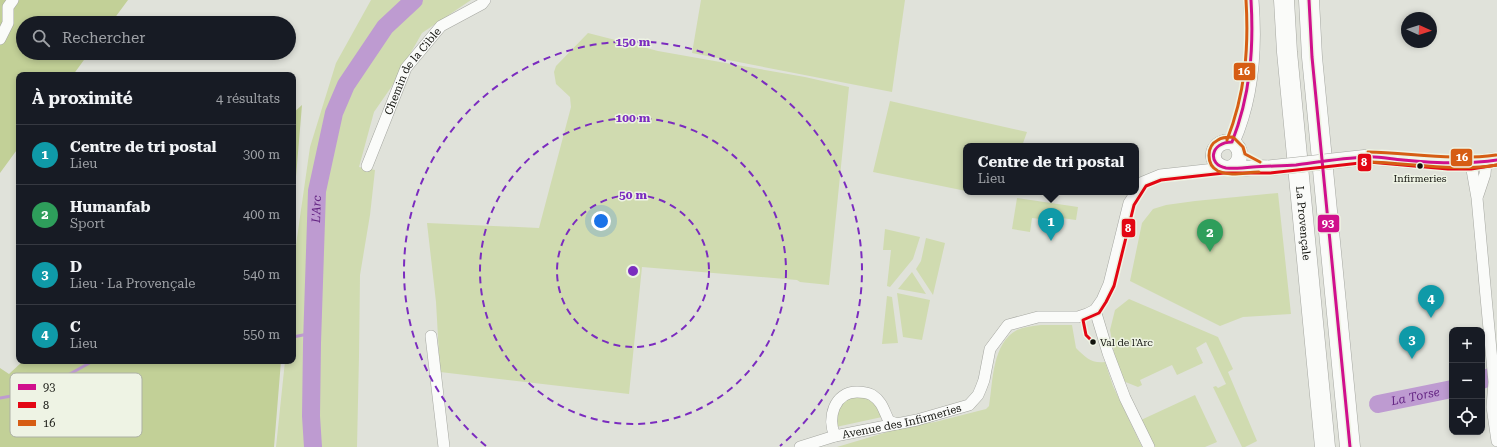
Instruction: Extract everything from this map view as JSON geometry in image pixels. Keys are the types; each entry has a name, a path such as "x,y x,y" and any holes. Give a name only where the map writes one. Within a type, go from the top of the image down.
{"highway":[{"name":"La Provençale","path":"1284,0 1287,52 1325,447"},
{"path":"1309,0 1312,57 1350,447"},
{"path":"1331,258 1356,388 1361,447"}],"main road":[{"path":"1232,142 1242,116 1251,70 1254,40 1251,0"},
{"path":"1231,164 1239,150 1232,142 1220,143 1214,152 1217,164 1231,164 1263,168 1369,157 1448,164 1485,162"}],"street":[{"path":"0,39 8,23 8,7 13,0"},
{"name":"Chemin de la Cible","path":"367,166 406,68 441,26 482,4 485,0"},
{"path":"1197,170 1214,152"},
{"path":"1485,162 1477,198 1493,364 1494,382 1492,407 1497,441"},
{"path":"1139,188 1143,182 1160,176 1187,173 1231,164"},
{"path":"1134,195 1129,203 1109,284 1102,300 1095,310 1108,353 1125,398 1149,447"},
{"name":"Avenue des Infirmeries","path":"800,447 835,436 917,420 969,405 978,394 983,384 990,349 1008,325 1038,317 1078,317 1095,310"},
{"path":"431,336 444,447"},
{"path":"835,436 832,419 835,405 842,396 856,392 868,393 873,396 886,412 889,421 897,424"}],"green space":[{"path":"0,0 128,0 116,16 16,16 16,60 84,60 75,72 16,72 16,151 0,173"},
{"path":"371,0 471,0 422,33 392,86 374,112 359,167 375,170 370,215 360,275 357,447 276,447 285,364 296,364 296,245 310,147 336,63"},
{"path":"701,0 905,0 892,92 692,53"},
{"path":"588,33 658,51 805,77 849,87 829,285 800,282 797,280 642,267 629,394 440,372 436,302 427,223 539,228 571,107 570,97 556,84 554,72 556,66"},
{"path":"890,101 1027,132 1023,143 963,143 963,190 873,172"},
{"path":"302,105 296,176 296,110"},
{"path":"1278,193 1291,314 1243,317 1220,326 1130,281 1142,223 1153,209 1166,205 1195,201"},
{"path":"1017,198 1078,207 1076,220 1040,215 1040,219 1032,218 1030,232 1012,229"},
{"path":"885,229 920,237 913,259 890,287 887,286 891,250 883,250"},
{"path":"926,238 945,243 933,295 916,269 921,261"},
{"path":"912,272 926,294 898,289"},
{"path":"897,293 930,300 922,340 903,337"},
{"path":"887,296 892,297 898,343 882,344"},
{"path":"1129,299 1218,337 1233,369 1228,372 1257,441 1242,447 1213,387 1216,386 1218,388 1226,384 1206,342 1196,348 1203,363 1177,375 1172,365 1140,380 1142,385 1138,387 1123,381 1115,358 1110,330 1115,310"},
{"path":"1041,325 1072,325 1076,348 1092,361 1105,362 1113,386 1142,447 837,447 904,427 935,422 986,409 989,406 995,364 998,353 1003,344 1009,336 1017,330"},
{"path":"20,364 281,364 274,447 0,447 0,368 9,374 10,373 10,437 142,437 142,373 10,373"},
{"path":"1195,395 1217,442 1205,447 1153,447 1141,420"},
{"path":"862,396 873,400 882,417 836,427 837,414 841,405 848,399"}],"waterway":[{"name":"L'Arc","path":"313,447 311,416 312,343 317,191 334,113 346,85 385,27 414,0"},
{"path":"296,336 313,333"},
{"path":"72,373 88,364"},
{"name":"La Torse","path":"1485,379 1497,374"},
{"name":"La Torse","path":"1378,404 1449,390"},
{"path":"0,398 10,396"}],"transit line":[{"name":"16","path":"1227,140 1242,88 1247,36 1246,0"},
{"name":"93","path":"1232,142 1247,90 1252,37 1251,0"},
{"name":"93","path":"1309,0 1312,57 1350,447"},
{"name":"16","path":"1259,172 1233,174 1223,173 1214,168 1211,164 1209,156 1211,147 1214,143 1225,137 1233,137 1243,147 1245,154 1260,162"},
{"name":"93","path":"1232,142 1225,143 1215,149 1214,158 1216,163 1220,166 1226,168 1236,168 1296,165 1340,159 1371,157 1450,163 1474,163 1497,160"},
{"name":"16","path":"1368,152 1448,157 1480,157 1496,155"},
{"name":"16","path":"1368,162 1465,168 1497,165"},
{"name":"8","path":"1093,342 1086,335 1083,320 1099,313 1114,286 1134,205 1146,186 1161,180 1224,173 1270,173 1369,162 1448,169 1471,169 1497,165"}],"place":[{"name":"Infirmeries","path":"1420,166"},
{"name":"Centre de tri postal","path":"1051,241"},
{"name":"Humanfab","path":"1210,252"},
{"name":"C","path":"1431,318"},
{"name":"Val de l'Arc","path":"1093,342"},
{"name":"D","path":"1412,359"}]}
